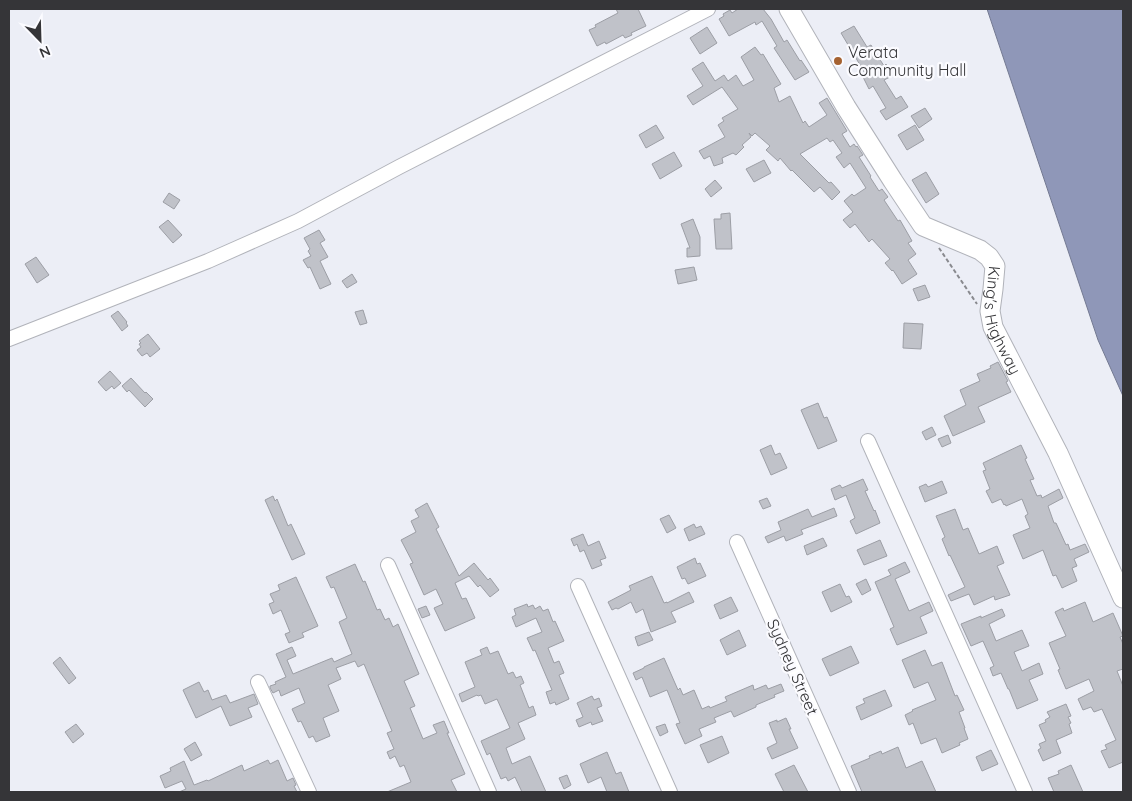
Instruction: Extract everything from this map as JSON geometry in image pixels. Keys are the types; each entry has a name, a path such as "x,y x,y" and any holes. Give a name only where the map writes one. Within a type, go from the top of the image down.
{"highway":[{"name":"King's Highway","path":"789,9 846,107 923,226 980,250 989,257 995,266 994,289 990,311 993,327 1058,452 1123,598"}],"street":[{"path":"9,338 208,261 298,221 399,167 708,9"},
{"path":"868,442 1025,792"},
{"name":"Sydney Street","path":"737,542 849,792"},
{"path":"388,565 490,792"},
{"path":"578,586 670,792"},
{"path":"258,682 309,792"}],"path":[{"path":"950,264 981,311"}],"water":[{"path":"987,9 1123,9 1123,396 1098,340"}],"building":[{"path":"616,9 638,9 646,26 625,38 623,35 606,44 605,42 597,46 589,30 618,13"},
{"path":"738,9 763,9 784,42 787,40 809,72 795,80 774,48 777,46 762,21 756,25 755,22 729,36 719,19 730,10 732,13"},
{"path":"854,26 867,47 871,45 884,66 886,64 892,76 884,80 896,99 901,96 908,107 886,120 880,111 886,108 873,86 869,89 863,77 866,75 841,33"},
{"path":"707,27 717,43 700,54 690,38"},
{"path":"755,47 761,55 763,54 781,84 774,88 779,102 790,96 803,123 805,121 809,127 827,115 819,103 827,98 847,131 842,134 850,147 854,144 863,155 859,157 879,191 882,189 888,197 884,200 898,221 900,220 912,241 908,243 916,254 908,260 917,274 902,284 893,270 885,263 890,259 872,239 869,242 855,224 850,228 843,220 853,212 844,201 852,194 854,196 866,188 850,163 844,168 836,157 842,153 833,140 830,142 827,138 800,154 840,192 832,200 820,187 814,192 780,158 778,161 766,150 770,146 755,133 752,136 749,133 751,137 742,145 744,147 736,155 733,153 722,158 723,163 714,166 710,156 704,159 699,151 725,137 718,125 724,121 722,118 738,109 722,87 693,105 687,96 703,86 692,69 703,62 715,81 724,75 728,81 736,75 743,86 754,80 741,57"},
{"path":"925,108 932,119 919,128 911,116"},
{"path":"656,125 664,138 646,148 639,135"},
{"path":"915,125 924,140 907,150 898,135"},
{"path":"674,152 682,166 660,179 652,164"},
{"path":"764,160 771,173 754,182 746,169"},
{"path":"926,172 939,194 926,203 912,180"},
{"path":"715,180 722,188 711,197 705,189"},
{"path":"169,193 180,200 174,209 163,202"},
{"path":"730,213 732,249 716,249 714,219 721,219 721,214"},
{"path":"693,219 700,237 700,256 687,257 687,248 690,248 681,224"},
{"path":"168,220 182,235 173,243 159,227"},
{"path":"319,230 325,240 320,243 328,257 320,261 331,284 320,289 310,267 308,268 303,260 311,256 308,251 310,249 304,238"},
{"path":"36,257 49,275 37,283 25,264"},
{"path":"694,267 697,280 678,284 675,270"},
{"path":"352,274 357,282 347,288 342,281"},
{"path":"925,285 930,297 918,301 913,289"},
{"path":"363,310 367,323 360,325 355,312"},
{"path":"118,311 128,326 122,331 111,316"},
{"path":"904,323 923,324 921,349 903,348"},
{"path":"148,334 160,349 150,357 147,353 142,356 137,350 141,347 139,341"},
{"path":"998,362 1008,381 1006,382 1011,392 978,407 985,422 953,436 944,416 966,405 960,390 980,381 977,374 991,368 990,366"},
{"path":"110,371 121,383 114,389 112,386 106,391 98,382"},
{"path":"131,378 153,399 145,407 129,390 127,392 122,386"},
{"path":"818,403 824,418 827,417 837,441 818,449 801,410"},
{"path":"932,427 936,435 926,440 922,432"},
{"path":"948,435 951,443 942,447 938,439"},
{"path":"771,445 775,455 780,453 787,468 771,475 760,450"},
{"path":"1021,445 1034,479 1030,480 1037,496 1041,495 1042,498 1059,489 1063,498 1048,506 1054,523 1056,523 1066,545 1068,544 1070,550 1085,544 1089,552 1074,559 1077,566 1072,568 1077,581 1062,588 1056,575 1053,576 1043,550 1023,559 1013,535 1030,528 1025,516 1028,514 1022,499 1006,506 1001,499 992,503 986,491 990,489 983,471 986,470 983,463"},
{"path":"863,479 868,490 865,491 880,523 856,534 850,521 855,518 846,495 835,500 831,489 840,485 842,488"},
{"path":"942,481 947,493 925,502 919,487 926,484 928,487"},
{"path":"273,496 275,501 277,499 288,526 291,524 305,554 292,560 265,500"},
{"path":"767,498 771,506 763,509 759,501"},
{"path":"427,503 439,527 436,529 459,576 474,563 488,580 490,578 499,590 490,597 469,576 455,583 462,599 466,598 475,618 445,631 434,608 443,604 436,589 424,595 410,564 413,563 401,540 416,532 411,521 419,517 415,510"},
{"path":"834,508 837,516 801,530 803,534 786,541 784,536 768,543 765,537 781,530 778,522 808,509 812,517"},
{"path":"955,509 963,530 968,528 979,554 997,546 1004,563 997,566 1010,595 995,600 994,596 974,605 969,594 951,601 948,595 965,587 942,539 945,537 936,516"},
{"path":"669,515 676,528 667,533 660,519"},
{"path":"694,524 696,528 701,526 705,534 689,541 684,529"},
{"path":"583,534 588,546 599,541 606,558 600,560 602,565 592,569 584,550 580,552 577,544 574,546 571,539"},
{"path":"823,538 827,546 807,555 804,546"},
{"path":"880,540 887,556 864,565 857,550"},
{"path":"695,558 697,564 700,563 706,576 688,584 685,578 682,579 677,567"},
{"path":"905,562 910,572 895,579 909,611 929,602 933,611 920,617 927,633 897,645 890,629 894,627 875,582 891,575 888,570"},
{"path":"355,564 363,582 365,581 377,610 380,609 385,620 389,618 393,627 398,624 419,674 404,681 415,706 410,708 423,739 437,733 433,725 444,721 449,733 447,733 465,774 451,780 457,792 387,792 411,782 404,765 400,767 395,756 390,759 387,752 394,749 387,733 392,731 364,664 358,667 355,661 336,668 341,679 328,685 339,711 323,718 330,736 316,742 313,736 309,738 301,721 298,722 292,709 305,703 299,688 281,696 279,690 273,693 270,688 270,686 276,684 275,682 286,677 276,654 292,647 296,656 287,660 293,674 332,658 334,662 352,654 339,622 347,618 334,587 331,588 326,577"},
{"path":"652,576 664,603 689,592 694,602 671,612 676,622 651,632 643,609 636,613 631,602 612,610 608,602 631,590 629,586"},
{"path":"296,577 318,626 302,633 304,637 289,643 285,634 290,632 281,610 273,614 269,604 274,602 270,594 280,590 278,585"},
{"path":"866,579 871,590 862,595 856,584"},
{"path":"840,584 846,597 849,596 852,602 831,612 822,592"},
{"path":"731,597 738,611 720,619 714,605"},
{"path":"1085,602 1093,622 1113,613 1123,636 1120,637 1123,644 1123,669 1117,671 1123,686 1123,762 1109,768 1101,751 1107,749 1105,745 1116,740 1102,709 1094,712 1091,707 1083,710 1078,699 1094,691 1089,679 1066,689 1049,643 1066,636 1055,612 1063,608 1064,611"},
{"path":"527,604 528,607 533,605 535,609 540,606 543,611 548,609 564,641 548,648 554,663 559,661 564,673 559,675 569,699 556,705 555,702 550,704 546,692 552,690 535,650 533,651 527,638 542,632 536,618 516,627 512,617 516,615 514,609"},
{"path":"426,606 430,615 422,618 418,609"},
{"path":"1002,609 1005,616 989,624 996,641 1022,630 1029,646 1014,652 1022,671 1039,663 1043,674 1029,680 1038,700 1017,709 1001,673 993,676 990,668 994,666 983,641 971,646 961,624"},
{"path":"739,630 746,646 727,655 720,640"},
{"path":"649,632 653,640 638,646 635,637"},
{"path":"851,646 859,663 830,676 822,659"},
{"path":"487,647 490,654 498,651 508,674 513,672 516,678 521,676 524,683 520,685 529,708 533,706 536,715 518,723 525,739 506,748 512,764 530,756 546,792 522,792 515,777 508,781 506,777 501,779 490,753 487,755 481,741 510,728 497,699 485,704 481,695 477,695 462,702 459,694 475,687 465,662 482,655 480,650"},
{"path":"925,650 932,666 942,662 955,696 957,695 964,710 959,712 968,739 942,753 936,738 921,744 913,723 909,725 905,715 936,700 928,682 914,688 902,660"},
{"path":"60,657 76,678 69,684 53,663"},
{"path":"664,658 678,690 680,688 683,695 694,690 702,709 727,701 725,697 753,685 754,690 766,685 768,689 781,684 784,691 734,717 731,711 714,718 716,722 699,729 702,736 685,744 676,724 680,723 667,690 650,697 642,677 636,680 633,673"},
{"path":"199,682 204,692 208,690 212,700 226,695 230,703 254,694 258,704 248,708 252,717 230,726 221,706 196,718 183,690"},
{"path":"885,690 892,706 861,720 856,707 865,703 863,699"},
{"path":"592,696 594,700 599,698 602,706 597,708 603,721 592,725 591,722 579,727 576,720 583,717 577,703"},
{"path":"1066,704 1071,716 1068,717 1072,733 1056,740 1061,753 1043,761 1038,750 1041,748 1039,744 1046,741 1039,725 1046,722 1045,720 1050,717 1047,712"},
{"path":"786,718 798,748 772,759 767,748 777,743 769,723"},
{"path":"76,724 84,734 73,743 65,732"},
{"path":"665,724 668,732 660,736 656,727"},
{"path":"722,736 729,753 708,763 700,745"},
{"path":"195,742 202,755 191,761 184,749"},
{"path":"898,747 906,768 922,761 936,792 862,792 851,766 881,751 882,754"},
{"path":"991,750 998,764 982,771 976,757"},
{"path":"607,752 616,774 621,772 629,792 607,792 601,777 588,783 580,764"},
{"path":"268,760 270,764 278,760 287,781 293,778 297,792 179,792 186,789 182,781 165,788 160,776 171,771 170,768 184,761 194,785 208,781 242,765 244,771"},
{"path":"794,765 808,792 784,792 775,774"},
{"path":"1071,765 1083,792 1054,792 1048,778 1059,774 1058,771"},
{"path":"567,775 571,785 564,789 559,778"}],"place":[{"name":"Verata Community Hall","path":"838,61"}]}
